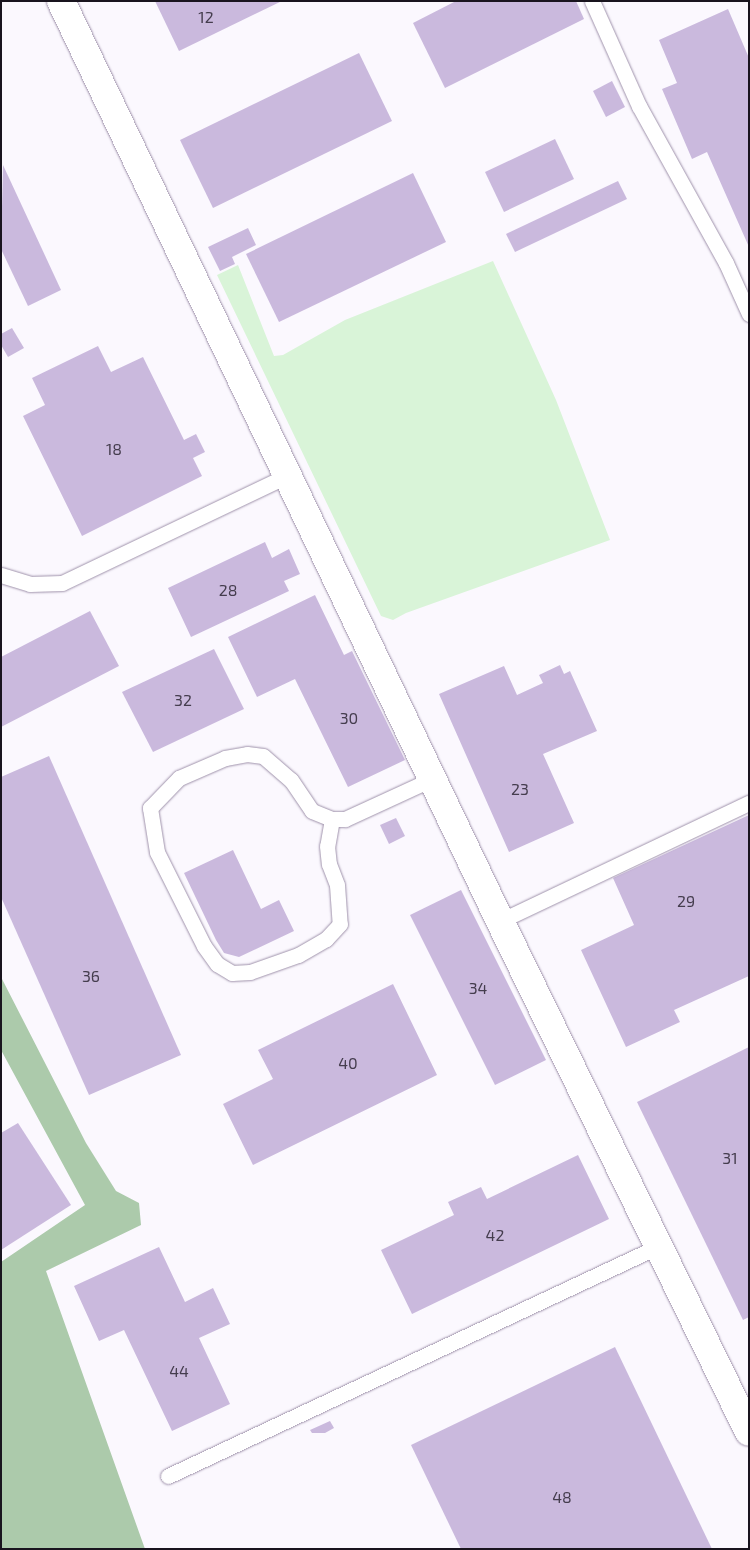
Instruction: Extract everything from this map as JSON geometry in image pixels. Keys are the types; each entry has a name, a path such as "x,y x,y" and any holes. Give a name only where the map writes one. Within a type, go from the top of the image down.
{"street":[{"path":"62,1 500,921 749,1432"}],"lane":[{"path":"592,1 639,106 726,263 749,314"},
{"path":"1,575 30,584 62,583 288,475"},
{"path":"332,819 327,846 329,864 337,884 340,924 326,939 298,956 256,970 232,973 217,964 204,946 157,852 150,808 163,792 179,778 225,758 247,754 264,756 291,780 312,811 332,819 346,819 432,779"},
{"path":"500,921 749,803"},
{"path":"168,1476 659,1246"}],"green space":[{"path":"493,261 556,400 610,540 406,613 393,620 381,616 217,275 238,265 274,356 283,355 345,320"},
{"path":"1,977 86,1143 116,1191 139,1203 141,1225 46,1271 145,1549 1,1549 1,1262 85,1205 1,1050"}],"building":[{"path":"155,1 282,1 179,51"},
{"path":"456,1 576,1 584,19 445,88 413,23"},
{"path":"728,9 749,58 749,247 707,152 692,159 662,89 677,83 659,40"},
{"path":"359,53 392,121 213,208 180,140"},
{"path":"612,81 625,107 606,117 593,91"},
{"path":"555,139 574,179 504,212 485,172"},
{"path":"3,165 61,290 28,306 1,249"},
{"path":"413,173 446,242 279,322 246,254"},
{"path":"618,181 627,199 515,252 506,234"},
{"path":"248,228 256,245 232,257 235,264 220,271 208,247"},
{"path":"12,328 24,348 8,357 1,345 1,334"},
{"path":"98,346 111,372 143,357 184,440 196,434 205,452 193,458 202,476 82,536 23,416 45,405 32,378"},
{"path":"265,542 272,558 289,549 300,574 284,581 289,591 191,637 168,588"},
{"path":"315,595 344,655 352,651 405,760 348,787 295,679 257,697 228,637"},
{"path":"90,611 119,666 1,727 1,657"},
{"path":"214,649 244,709 153,752 122,692"},
{"path":"560,665 564,674 570,671 597,731 543,754 574,823 509,852 439,694 504,666 517,695 543,683 539,675"},
{"path":"49,756 181,1055 89,1095 1,897 1,777"},
{"path":"749,815 749,976 674,1010 680,1022 626,1047 581,950 634,925 613,878"},
{"path":"396,818 405,836 389,844 380,825"},
{"path":"233,850 261,909 279,900 294,931 239,957 224,953 184,873"},
{"path":"461,890 546,1060 495,1085 410,915"},
{"path":"393,984 437,1075 253,1165 223,1104 273,1079 258,1050"},
{"path":"749,1047 749,1317 743,1320 637,1102"},
{"path":"18,1123 71,1205 1,1250 1,1133"},
{"path":"578,1155 609,1219 412,1314 381,1250 454,1215 448,1202 481,1187 487,1199"},
{"path":"159,1247 185,1302 213,1288 230,1324 199,1338 230,1404 172,1431 124,1330 99,1341 74,1286"},
{"path":"615,1347 712,1549 461,1549 411,1445"},
{"path":"330,1421 334,1428 325,1433 312,1433 310,1430"}]}
